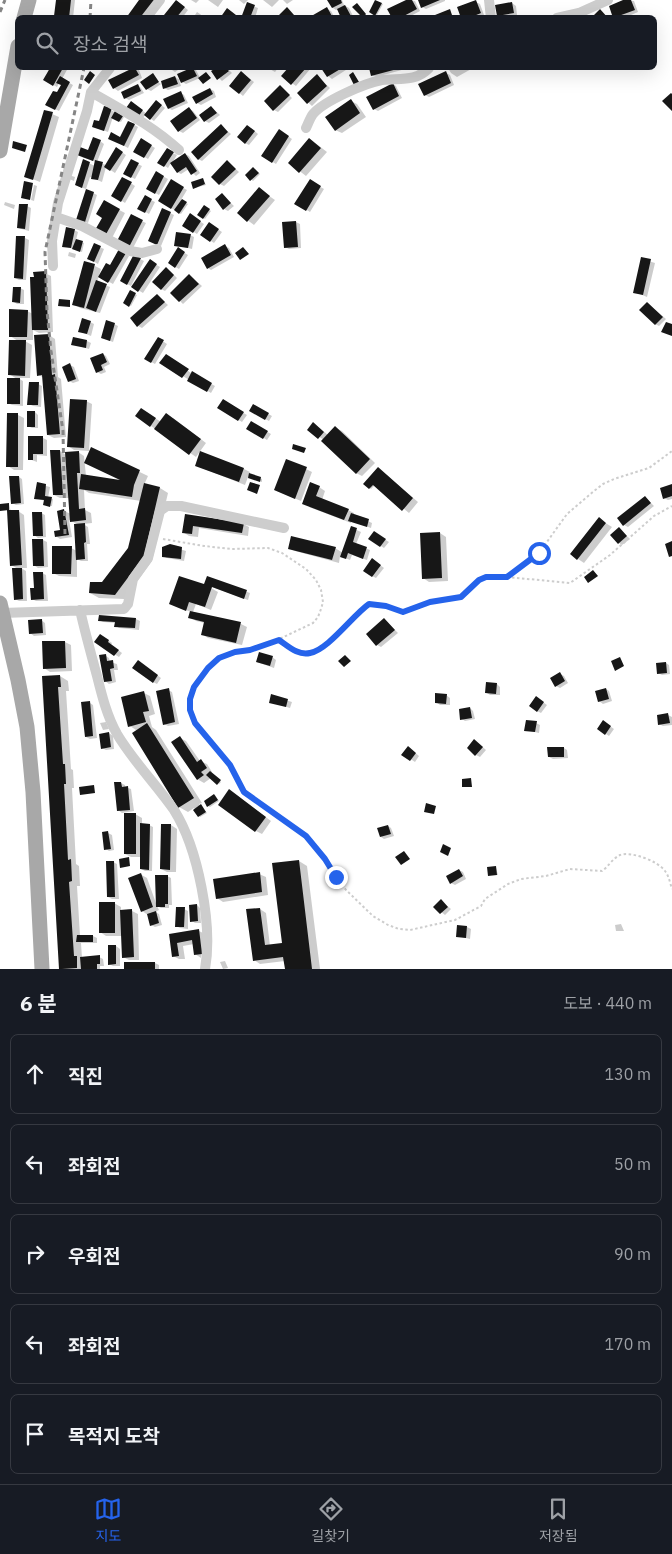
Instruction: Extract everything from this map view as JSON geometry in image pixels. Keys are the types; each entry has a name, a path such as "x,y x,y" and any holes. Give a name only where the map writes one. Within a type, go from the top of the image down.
{"main road":[{"path":"25,15 29,0"},
{"path":"0,151 15,64"},
{"path":"1,608 27,726 33,792 42,969"}],"street":[{"path":"148,15 160,0"},
{"path":"489,0 492,15"},
{"path":"574,15 608,0"},
{"path":"53,266 52,241 58,203 92,92 108,70"},
{"path":"306,128 312,115 337,97 382,80 415,77 427,70"},
{"path":"92,92 150,126 179,150"},
{"path":"56,217 82,226 130,251 142,253 157,249"},
{"path":"1,608 124,609 128,604 133,579 148,558 160,511 166,506 181,506 284,528"},
{"path":"80,610 88,648 106,711 122,742 174,811 182,825 193,853 201,886 206,926 205,969"}],"path":[{"path":"507,577 539,553 568,514 603,484 648,468 672,451"},
{"path":"279,640 292,650 309,654 317,651 369,604 386,606 403,612 430,602 461,597 479,580 486,577 570,583 610,555 654,516 672,506"},
{"path":"153,537 232,549 268,548 282,553 306,569 316,580 321,590 323,602 318,617 312,623 279,640 219,658 208,668 194,687 190,699 190,710 195,723 230,765 244,792 306,836 315,845 346,890 374,916 388,925 410,930 455,920 481,906 497,891 514,881 546,876 570,868 602,871 619,856 626,854 645,858 661,866 668,876 672,890"}],"building":[{"path":"56,0 71,0 69,15 54,15"},
{"path":"139,0 155,0 143,15 128,15"},
{"path":"176,0 185,7 178,15 164,15"},
{"path":"327,0 341,0 342,3 332,8"},
{"path":"375,0 382,3 376,15 369,12"},
{"path":"406,0 412,0 417,9 406,15 390,15 387,9"},
{"path":"418,0 440,0 421,8"},
{"path":"476,0 481,13 476,15 460,15 457,7"},
{"path":"623,0 631,0 635,10 621,15 612,15 609,6"},
{"path":"247,2 255,5 251,15 242,15"},
{"path":"512,2 514,13 497,15 495,5"},
{"path":"357,3 366,14 360,15 352,7"},
{"path":"345,5 350,15 340,15 337,9"},
{"path":"287,7 294,15 279,15"},
{"path":"327,7 331,15 313,15"},
{"path":"227,8 236,15 222,15"},
{"path":"450,9 452,15 435,15"},
{"path":"600,9 605,15 594,15"},
{"path":"49,70 62,70 53,86 43,80"},
{"path":"129,70 136,70 139,75 113,89 108,80"},
{"path":"186,70 194,70 197,76 181,83 177,74"},
{"path":"228,70 229,71 217,80 211,71"},
{"path":"286,70 304,70 291,85 281,76"},
{"path":"322,70 339,70 327,77"},
{"path":"370,70 394,70 371,76"},
{"path":"90,71 95,75 89,84 84,80"},
{"path":"241,71 251,80 239,94 229,86"},
{"path":"446,71 451,83 424,96 418,84"},
{"path":"206,72 211,78 203,84 198,78"},
{"path":"353,72 359,82 354,85 349,75"},
{"path":"153,73 159,82 146,90 140,82"},
{"path":"317,74 327,86 307,104 297,93"},
{"path":"60,76 70,82 55,110 45,105 53,91 57,92 61,85 56,83"},
{"path":"175,76 178,84 163,89 161,81"},
{"path":"393,83 399,96 373,110 366,97"},
{"path":"138,84 141,91 124,99 121,92"},
{"path":"280,85 290,95 273,111 264,101"},
{"path":"210,88 213,94 196,104 192,97"},
{"path":"181,91 185,101 168,109 163,99"},
{"path":"672,94 672,111 662,101"},
{"path":"351,99 360,113 335,131 325,117"},
{"path":"156,100 162,105 150,120 144,115"},
{"path":"131,101 143,110 138,117 126,108"},
{"path":"104,106 112,108 104,131 92,127 94,120 99,121"},
{"path":"211,106 217,113 204,122 199,115"},
{"path":"189,107 197,118 178,132 170,121"},
{"path":"44,110 53,112 33,180 24,177"},
{"path":"115,111 123,116 119,122 111,118"},
{"path":"128,121 135,124 124,146 108,139 111,132 120,137"},
{"path":"221,124 228,132 198,160 191,152"},
{"path":"247,125 255,131 245,144 237,137"},
{"path":"279,129 289,136 272,163 261,156"},
{"path":"93,137 101,140 93,161 77,155 80,147 88,150"},
{"path":"141,138 152,145 144,158 133,152"},
{"path":"309,138 321,148 299,173 288,163"},
{"path":"13,141 27,145 25,152 12,148"},
{"path":"116,147 123,152 110,171 104,167"},
{"path":"167,148 174,152 164,167 157,163"},
{"path":"185,153 197,171 191,175 186,167 177,173 170,163"},
{"path":"83,159 90,162 82,188 75,185"},
{"path":"131,159 139,163 131,178 123,174"},
{"path":"95,160 103,162 98,180 91,179"},
{"path":"227,160 236,169 219,185 211,177"},
{"path":"253,167 259,173 250,181 245,175"},
{"path":"156,171 164,176 155,194 146,189"},
{"path":"122,177 132,182 121,202 111,196"},
{"path":"203,178 205,184 193,189 191,182"},
{"path":"171,179 184,187 171,209 158,201"},
{"path":"310,179 321,186 306,211 294,204"},
{"path":"24,181 33,183 30,200 21,198"},
{"path":"259,187 270,196 247,222 237,213"},
{"path":"86,189 94,192 85,222 76,220"},
{"path":"222,193 231,203 223,210 215,199"},
{"path":"145,195 152,199 145,213 137,209"},
{"path":"182,199 187,202 179,214 174,210"},
{"path":"104,200 120,209 105,236 95,230 102,218 96,214"},
{"path":"19,204 28,204 25,229 17,228"},
{"path":"204,205 210,209 203,219 197,215"},
{"path":"162,208 171,212 157,245 148,241"},
{"path":"190,213 201,221 193,233 182,226"},
{"path":"131,214 143,220 129,247 117,241"},
{"path":"296,221 298,247 284,248 282,222"},
{"path":"209,222 219,229 210,242 200,235"},
{"path":"66,227 75,229 71,248 62,247"},
{"path":"176,232 191,234 188,248 174,246"},
{"path":"16,236 25,236 23,279 14,278"},
{"path":"76,239 83,241 80,252 72,249"},
{"path":"94,243 101,246 94,262 87,259"},
{"path":"225,244 231,255 207,269 201,258"},
{"path":"178,247 185,252 175,268 168,263"},
{"path":"243,247 249,254 240,260 235,253"},
{"path":"119,249 126,253 108,283 98,277 106,263 110,265"},
{"path":"134,254 141,258 127,285 120,281"},
{"path":"641,257 651,259 643,295 633,293"},
{"path":"150,259 157,264 138,292 131,287"},
{"path":"84,261 95,264 84,308 72,305"},
{"path":"166,267 174,275 161,290 152,282"},
{"path":"46,271 48,330 32,330 30,277 34,277 33,272"},
{"path":"189,274 199,284 179,302 170,293"},
{"path":"96,280 107,284 96,312 86,308"},
{"path":"13,287 21,287 20,303 12,302"},
{"path":"130,290 136,293 129,307 123,303"},
{"path":"157,294 165,302 137,327 130,318"},
{"path":"59,299 70,300 70,307 58,306"},
{"path":"647,302 663,317 655,325 639,310"},
{"path":"9,309 28,310 27,337 9,337"},
{"path":"82,318 91,321 87,334 78,332"},
{"path":"106,320 115,323 110,341 101,338"},
{"path":"666,322 672,324 672,336 661,332"},
{"path":"49,334 52,375 55,374 60,434 47,435 42,375 37,376 34,335"},
{"path":"73,337 87,340 86,348 71,345"},
{"path":"158,337 164,340 151,363 144,359"},
{"path":"9,340 26,340 25,376 8,375"},
{"path":"103,353 107,362 101,365 103,370 96,373 90,358"},
{"path":"166,354 189,369 182,378 159,363"},
{"path":"70,363 76,379 68,382 62,367"},
{"path":"192,371 212,383 207,392 187,381"},
{"path":"7,378 20,378 20,404 7,404"},
{"path":"29,382 39,382 38,405 27,405"},
{"path":"70,399 87,400 84,448 67,447"},
{"path":"223,399 244,412 238,421 217,408"},
{"path":"253,404 269,413 265,420 249,411"},
{"path":"141,408 156,418 150,427 135,416"},
{"path":"27,411 35,411 35,427 27,427"},
{"path":"7,413 18,413 18,467 6,467"},
{"path":"166,413 201,439 189,455 154,429"},
{"path":"251,421 268,431 263,439 246,429"},
{"path":"313,422 324,432 318,439 307,430"},
{"path":"335,426 370,459 356,474 321,441"},
{"path":"28,436 43,436 43,454 33,454 33,460 28,460"},
{"path":"293,444 306,448 304,453 292,449"},
{"path":"91,447 140,470 132,497 79,489 81,474 120,480 84,463"},
{"path":"50,450 60,450 63,495 53,495"},
{"path":"79,451 80,473 77,473 79,509 85,508 86,520 70,522 65,452"},
{"path":"200,451 244,468 239,482 195,466"},
{"path":"286,459 307,467 295,499 274,490"},
{"path":"378,467 413,498 402,511 373,485 369,489 363,484"},
{"path":"249,473 261,477 260,482 248,478"},
{"path":"9,476 19,476 21,503 11,504"},
{"path":"37,482 46,484 45,496 52,497 50,507 43,505 44,500 34,499"},
{"path":"250,482 260,485 257,494 247,490"},
{"path":"310,482 320,486 316,496 349,509 344,520 302,504"},
{"path":"144,483 160,487 144,556 115,595 89,593 90,582 102,582 128,548"},
{"path":"672,484 672,496 663,499 660,488"},
{"path":"645,496 651,503 623,526 617,518"},
{"path":"9,503 9,510 19,510 22,565 10,566 7,510 0,511 0,504"},
{"path":"64,509 69,535 55,537 54,531 60,530 57,511"},
{"path":"32,512 42,512 43,536 33,536"},
{"path":"351,513 369,519 367,527 348,521"},
{"path":"185,514 244,523 242,533 193,526 192,534 182,533"},
{"path":"599,517 606,523 577,560 570,554"},
{"path":"85,523 85,559 76,560 74,524"},
{"path":"351,526 357,528 353,542 367,547 363,559 348,553 346,559 340,557"},
{"path":"619,527 627,536 618,544 610,535"},
{"path":"374,531 386,539 380,547 368,539"},
{"path":"440,532 442,578 422,579 420,533"},
{"path":"291,536 336,547 332,560 288,549"},
{"path":"32,539 43,539 44,566 33,566"},
{"path":"672,541 672,556 669,557 665,544"},
{"path":"170,544 182,547 181,559 162,557 162,547"},
{"path":"52,546 72,546 71,574 52,574"},
{"path":"372,558 381,565 372,577 363,571"},
{"path":"12,568 22,568 23,599 14,600"},
{"path":"593,570 598,576 588,583 584,577"},
{"path":"33,572 43,572 44,599 31,600 30,588 34,588"},
{"path":"179,576 204,584 207,576 247,590 244,599 212,587 205,607 189,602 186,611 169,604"},
{"path":"190,611 241,622 236,643 201,635 204,622 188,618"},
{"path":"99,615 136,618 135,628 114,627 115,622 98,621"},
{"path":"384,618 395,630 376,646 366,634"},
{"path":"42,619 43,633 29,634 28,620"},
{"path":"100,634 119,650 114,656 94,642"},
{"path":"42,641 65,641 66,668 43,669"},
{"path":"259,652 273,656 270,666 256,662"},
{"path":"106,654 107,661 113,660 114,668 110,669 112,681 104,682 99,655"},
{"path":"345,655 351,661 344,667 338,661"},
{"path":"620,657 624,666 615,671 611,661"},
{"path":"138,660 158,675 153,683 132,668"},
{"path":"666,662 667,673 657,674 656,663"},
{"path":"560,672 565,681 555,687 550,678"},
{"path":"60,675 61,687 58,687 63,764 65,764 66,784 64,784 68,860 71,859 72,881 69,882 74,956 77,956 77,968 62,969 59,969 42,676"},
{"path":"486,682 497,683 496,694 485,693"},
{"path":"169,688 175,722 163,725 156,691"},
{"path":"606,688 609,699 598,702 595,691"},
{"path":"144,691 149,711 143,712 146,722 128,727 121,697"},
{"path":"435,693 447,694 446,704 435,703"},
{"path":"271,694 288,699 286,707 269,703"},
{"path":"536,696 544,702 537,712 529,706"},
{"path":"90,701 93,736 85,737 81,702"},
{"path":"470,707 472,718 460,720 459,709"},
{"path":"668,713 670,723 658,725 657,715"},
{"path":"526,720 537,721 535,732 524,731"},
{"path":"603,720 611,726 605,735 597,729"},
{"path":"147,723 194,798 178,808 132,733"},
{"path":"109,732 111,747 101,749 99,734"},
{"path":"180,736 197,762 201,759 207,768 201,772 204,775 197,780 171,742"},
{"path":"474,739 483,747 475,756 467,748"},
{"path":"408,746 416,753 410,761 401,755"},
{"path":"547,747 564,747 564,757 548,757"},
{"path":"210,771 221,780 217,785 206,775"},
{"path":"471,778 472,787 462,787 462,779"},
{"path":"114,782 121,782 122,787 128,786 130,810 117,811"},
{"path":"94,785 95,793 80,795 79,787"},
{"path":"229,789 266,817 255,832 218,805"},
{"path":"214,794 218,800 207,807 204,801"},
{"path":"426,803 436,806 434,814 424,812"},
{"path":"201,804 206,812 198,817 193,810"},
{"path":"124,813 136,813 136,854 124,854"},
{"path":"140,823 150,824 149,870 140,869"},
{"path":"161,824 171,824 170,870 160,869"},
{"path":"388,825 391,834 380,837 377,828"},
{"path":"108,831 111,849 104,850 102,832"},
{"path":"443,844 451,848 448,856 440,852"},
{"path":"404,851 410,859 401,865 395,857"},
{"path":"129,857 130,866 120,868 119,859"},
{"path":"299,860 312,969 285,969 283,957 253,961 246,909 260,908 265,945 282,943 272,863"},
{"path":"106,861 114,861 115,897 107,897"},
{"path":"496,866 497,875 488,876 487,867"},
{"path":"459,869 463,876 450,884 446,876"},
{"path":"260,872 262,892 216,899 213,879"},
{"path":"141,873 153,907 141,912 128,878"},
{"path":"155,875 168,875 168,904 165,904 165,907 156,907"},
{"path":"441,899 448,907 440,914 433,907"},
{"path":"99,902 115,902 115,933 99,933"},
{"path":"197,904 198,921 190,922 189,905"},
{"path":"176,907 185,907 184,927 175,927"},
{"path":"132,909 134,957 122,958 120,910"},
{"path":"156,911 159,923 150,926 147,914"},
{"path":"457,925 467,926 466,938 456,937"},
{"path":"199,929 202,954 194,955 192,940 177,943 179,956 172,957 169,934"},
{"path":"77,935 93,935 93,942 76,942"},
{"path":"108,945 116,945 116,964 108,965"},
{"path":"100,955 100,964 97,964 97,969 81,969 80,957"},
{"path":"124,962 155,962 155,969 124,969"}],"railway":[{"path":"0,12 5,0"},
{"path":"90,15 91,0"},
{"path":"65,534 63,431 51,351 47,311 45,252 84,70"}],"route":[{"path":"336,877 315,845 306,836 244,792 230,765 195,723 190,710 190,699 194,687 208,668 219,658 279,640 292,650 309,654 317,651 336,635 362,608 369,604 386,606 403,612 430,602 461,597 479,580 486,577 507,577 539,553"}]}
